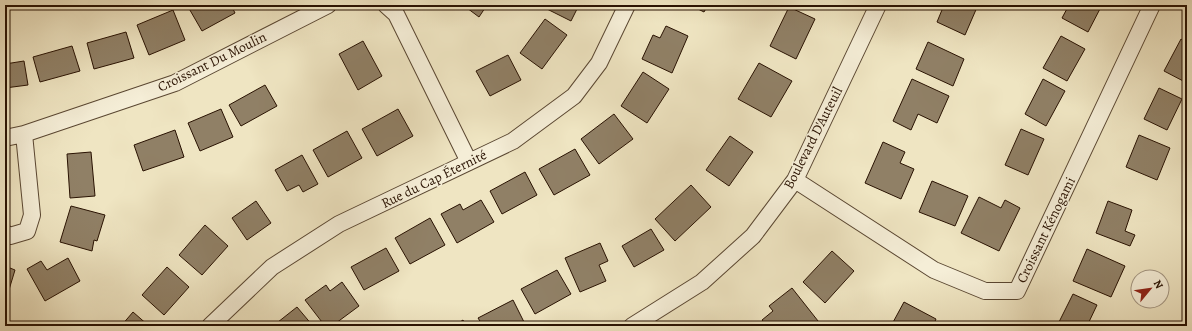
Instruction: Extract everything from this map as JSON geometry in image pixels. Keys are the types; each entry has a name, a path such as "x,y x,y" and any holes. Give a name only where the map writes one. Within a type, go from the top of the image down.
{"street":[{"name":"Croissant Du Moulin","path":"5,138 24,134 175,83 328,5"},
{"path":"386,5 396,14 469,162"},
{"name":"Rue du Cap Éternité","path":"210,326 272,267 312,241 339,224 513,142 574,96 599,63 627,5"},
{"name":"Boulevard D'Auteuil","path":"632,326 702,282 753,236 795,180 878,5"},
{"name":"Croissant Kénogami","path":"795,180 934,270 985,292 1017,291 1152,5"},
{"path":"5,233 10,236 27,230 32,215 24,134"}],"building":[{"path":"187,5 231,5 235,13 202,31"},
{"path":"463,5 487,5 479,17"},
{"path":"539,5 579,5 571,21"},
{"path":"690,5 708,5 704,12"},
{"path":"944,5 978,5 965,35 937,22"},
{"path":"1069,5 1102,5 1088,32 1062,18"},
{"path":"789,7 815,19 796,59 770,46"},
{"path":"173,10 185,40 149,55 137,25"},
{"path":"545,19 567,35 542,69 520,53"},
{"path":"666,26 688,36 672,73 642,59 653,35 660,38"},
{"path":"126,32 134,58 94,69 87,43"},
{"path":"1061,36 1085,49 1067,81 1043,68"},
{"path":"1181,39 1187,43 1187,83 1164,71"},
{"path":"363,41 382,76 358,90 339,54"},
{"path":"928,42 964,59 953,86 916,69"},
{"path":"72,46 80,71 40,82 33,57"},
{"path":"508,55 521,80 490,96 476,71"},
{"path":"24,61 28,85 5,88 5,64"},
{"path":"759,63 792,81 771,117 738,99"},
{"path":"643,72 669,89 647,123 621,106"},
{"path":"912,79 949,96 937,123 918,114 911,130 893,121"},
{"path":"1043,79 1065,91 1046,126 1025,114"},
{"path":"265,85 277,106 241,126 229,105"},
{"path":"1159,88 1182,99 1167,130 1144,119"},
{"path":"221,109 233,137 200,151 188,123"},
{"path":"398,109 413,136 377,156 362,129"},
{"path":"614,114 633,139 599,164 581,139"},
{"path":"1021,129 1044,139 1028,175 1005,165"},
{"path":"175,130 184,157 143,171 134,145"},
{"path":"347,131 362,158 328,177 313,150"},
{"path":"1139,135 1170,148 1157,180 1126,167"},
{"path":"730,136 753,152 729,186 706,170"},
{"path":"883,142 905,152 900,163 914,169 901,199 865,183"},
{"path":"575,149 590,175 554,195 539,169"},
{"path":"91,152 95,196 70,198 67,154"},
{"path":"302,155 318,184 303,192 299,185 287,191 275,170"},
{"path":"525,172 537,195 502,214 490,191"},
{"path":"932,181 968,196 955,226 919,212"},
{"path":"691,185 711,207 675,241 655,219"},
{"path":"979,197 1001,208 1005,200 1020,208 999,251 961,233"},
{"path":"481,200 494,222 457,243 441,214 460,204 463,210"},
{"path":"256,201 271,223 247,240 232,218"},
{"path":"1108,201 1132,210 1125,231 1135,235 1130,246 1096,233"},
{"path":"71,206 105,215 97,241 94,240 92,251 60,242"},
{"path":"430,218 445,245 410,264 395,238"},
{"path":"205,225 228,246 202,275 179,255"},
{"path":"651,229 664,250 634,267 622,246"},
{"path":"600,243 608,261 599,265 606,281 580,292 565,258"},
{"path":"386,248 399,271 364,290 351,267"},
{"path":"1087,249 1125,266 1111,297 1073,281"},
{"path":"832,251 854,271 825,303 803,282"},
{"path":"68,258 80,281 45,301 27,269 41,261 47,270"},
{"path":"5,266 15,270 5,303"},
{"path":"167,267 189,287 164,315 142,295"},
{"path":"557,270 571,294 535,314 521,289"},
{"path":"342,282 359,306 332,326 325,326 305,300 326,285 330,291"},
{"path":"792,288 822,326 767,326 762,320 773,311 769,306"},
{"path":"1073,294 1097,305 1087,326 1057,326"},
{"path":"513,300 524,322 517,326 483,326 478,318"},
{"path":"904,302 936,319 933,326 891,326"},
{"path":"297,307 313,326 273,326"},
{"path":"133,312 149,326 121,326"},
{"path":"463,320 466,326 454,326"}]}
